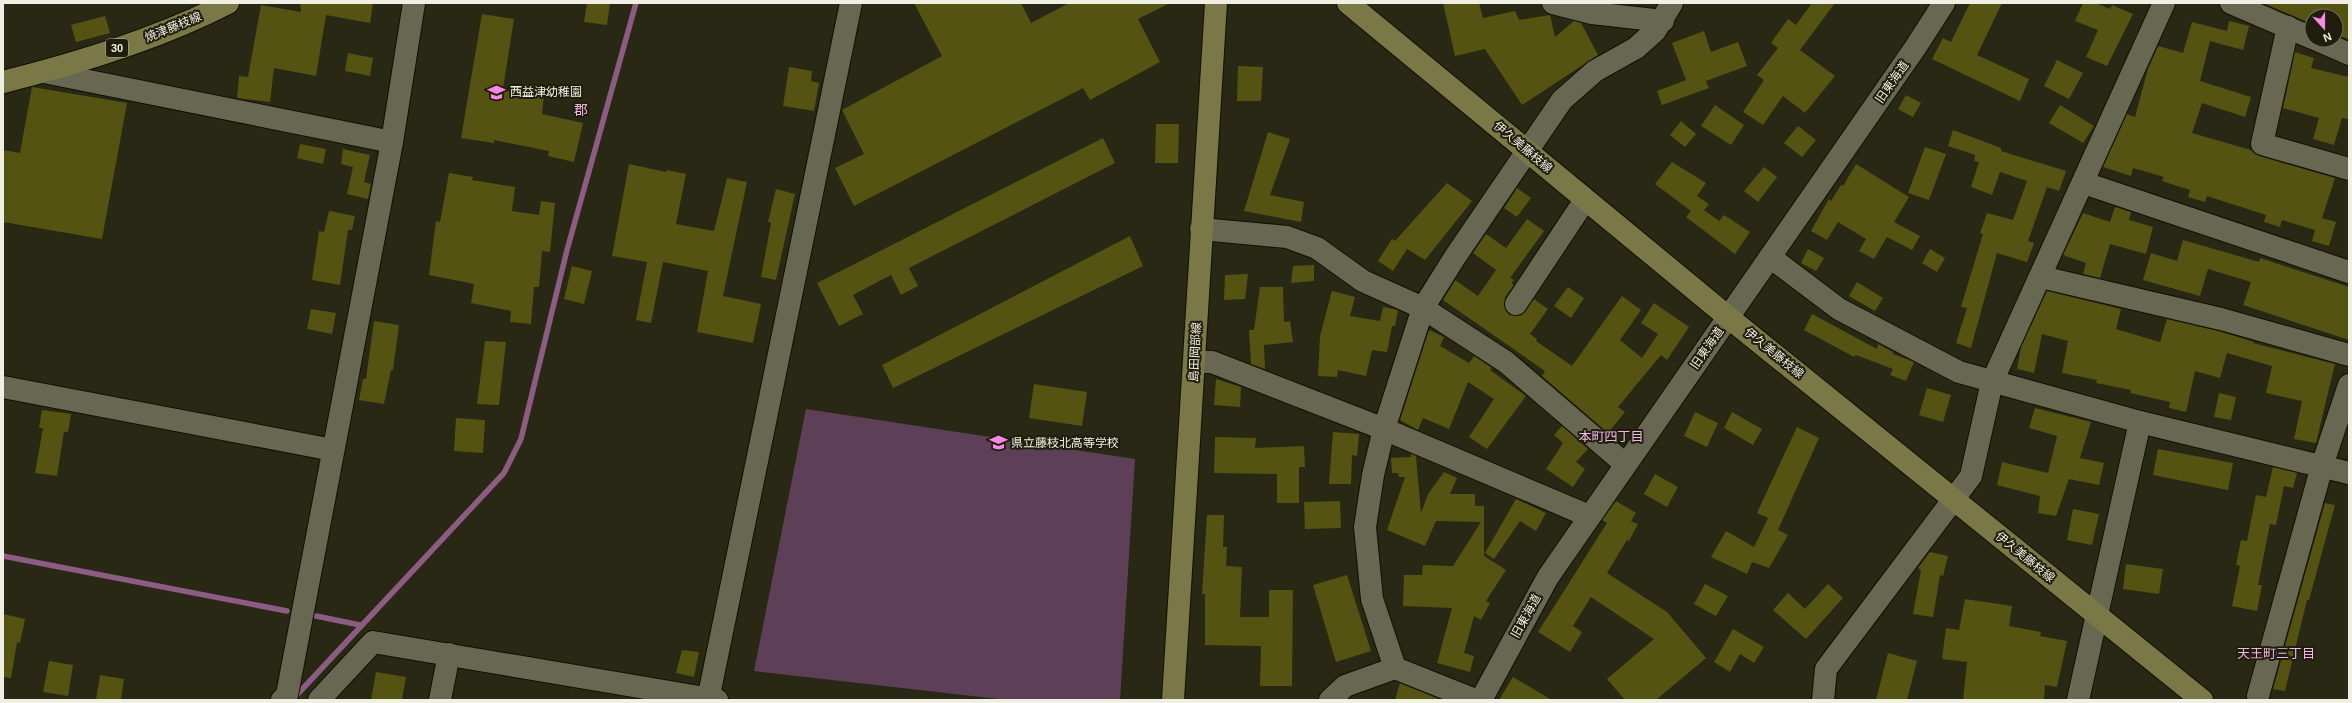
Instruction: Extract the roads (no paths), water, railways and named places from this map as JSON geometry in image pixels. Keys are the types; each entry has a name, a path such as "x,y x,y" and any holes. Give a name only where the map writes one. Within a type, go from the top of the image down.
{"main road":[{"name":"焼津藤枝線","path":"3,82 44,72 158,34 228,3"},
{"name":"島田岡部線","path":"1173,700 1216,3"},
{"name":"伊久美藤枝線","path":"1348,3 1728,317 2202,700"}],"street":[{"path":"289,698 298,632 392,142 414,3"},
{"path":"319,700 374,642 711,700 851,3"},
{"path":"1553,3 1592,14 1667,12"},
{"name":"旧東海道","path":"1481,700 1548,577 1910,55 1944,3"},
{"path":"1824,700 1826,669 1952,498 1971,476 1992,382 2084,183 2164,3"},
{"path":"2231,3 2304,35"},
{"path":"1395,668 1372,599 1365,527 1373,475 1384,429 1423,308 1454,257 1562,100 1595,71 1636,48 1667,12"},
{"path":"2288,28 2262,144 2349,169"},
{"path":"2335,48 2349,54"},
{"path":"44,72 392,142"},
{"path":"2084,183 2349,272"},
{"path":"1516,304 1586,200"},
{"path":"1201,229 1287,237 1317,248 1363,281 1423,308 1506,362 1625,464"},
{"path":"1770,257 1839,309 1959,372 2140,422 2349,473"},
{"path":"2041,277 2221,319 2349,355"},
{"path":"1194,362 1212,362 1384,429 1589,516"},
{"path":"2258,696 2322,466 2349,384"},
{"path":"3,387 333,450"},
{"path":"2078,700 2098,616 2140,422"},
{"path":"440,700 449,654"},
{"path":"1330,700 1345,686 1395,668 1475,700"}],"waterway":[{"path":"294,698 504,473 521,439 567,250 636,3"},
{"path":"3,556 287,611"},
{"path":"316,616 360,625"}],"place":[{"name":"西益津幼稚園","path":"497,92"},
{"name":"県立藤枝北高等学校","path":"998,443"}],"district":[{"name":"郡","path":"581,110"},
{"name":"本町四丁目","path":"1611,436"},
{"name":"天王町三丁目","path":"2276,653"}]}
